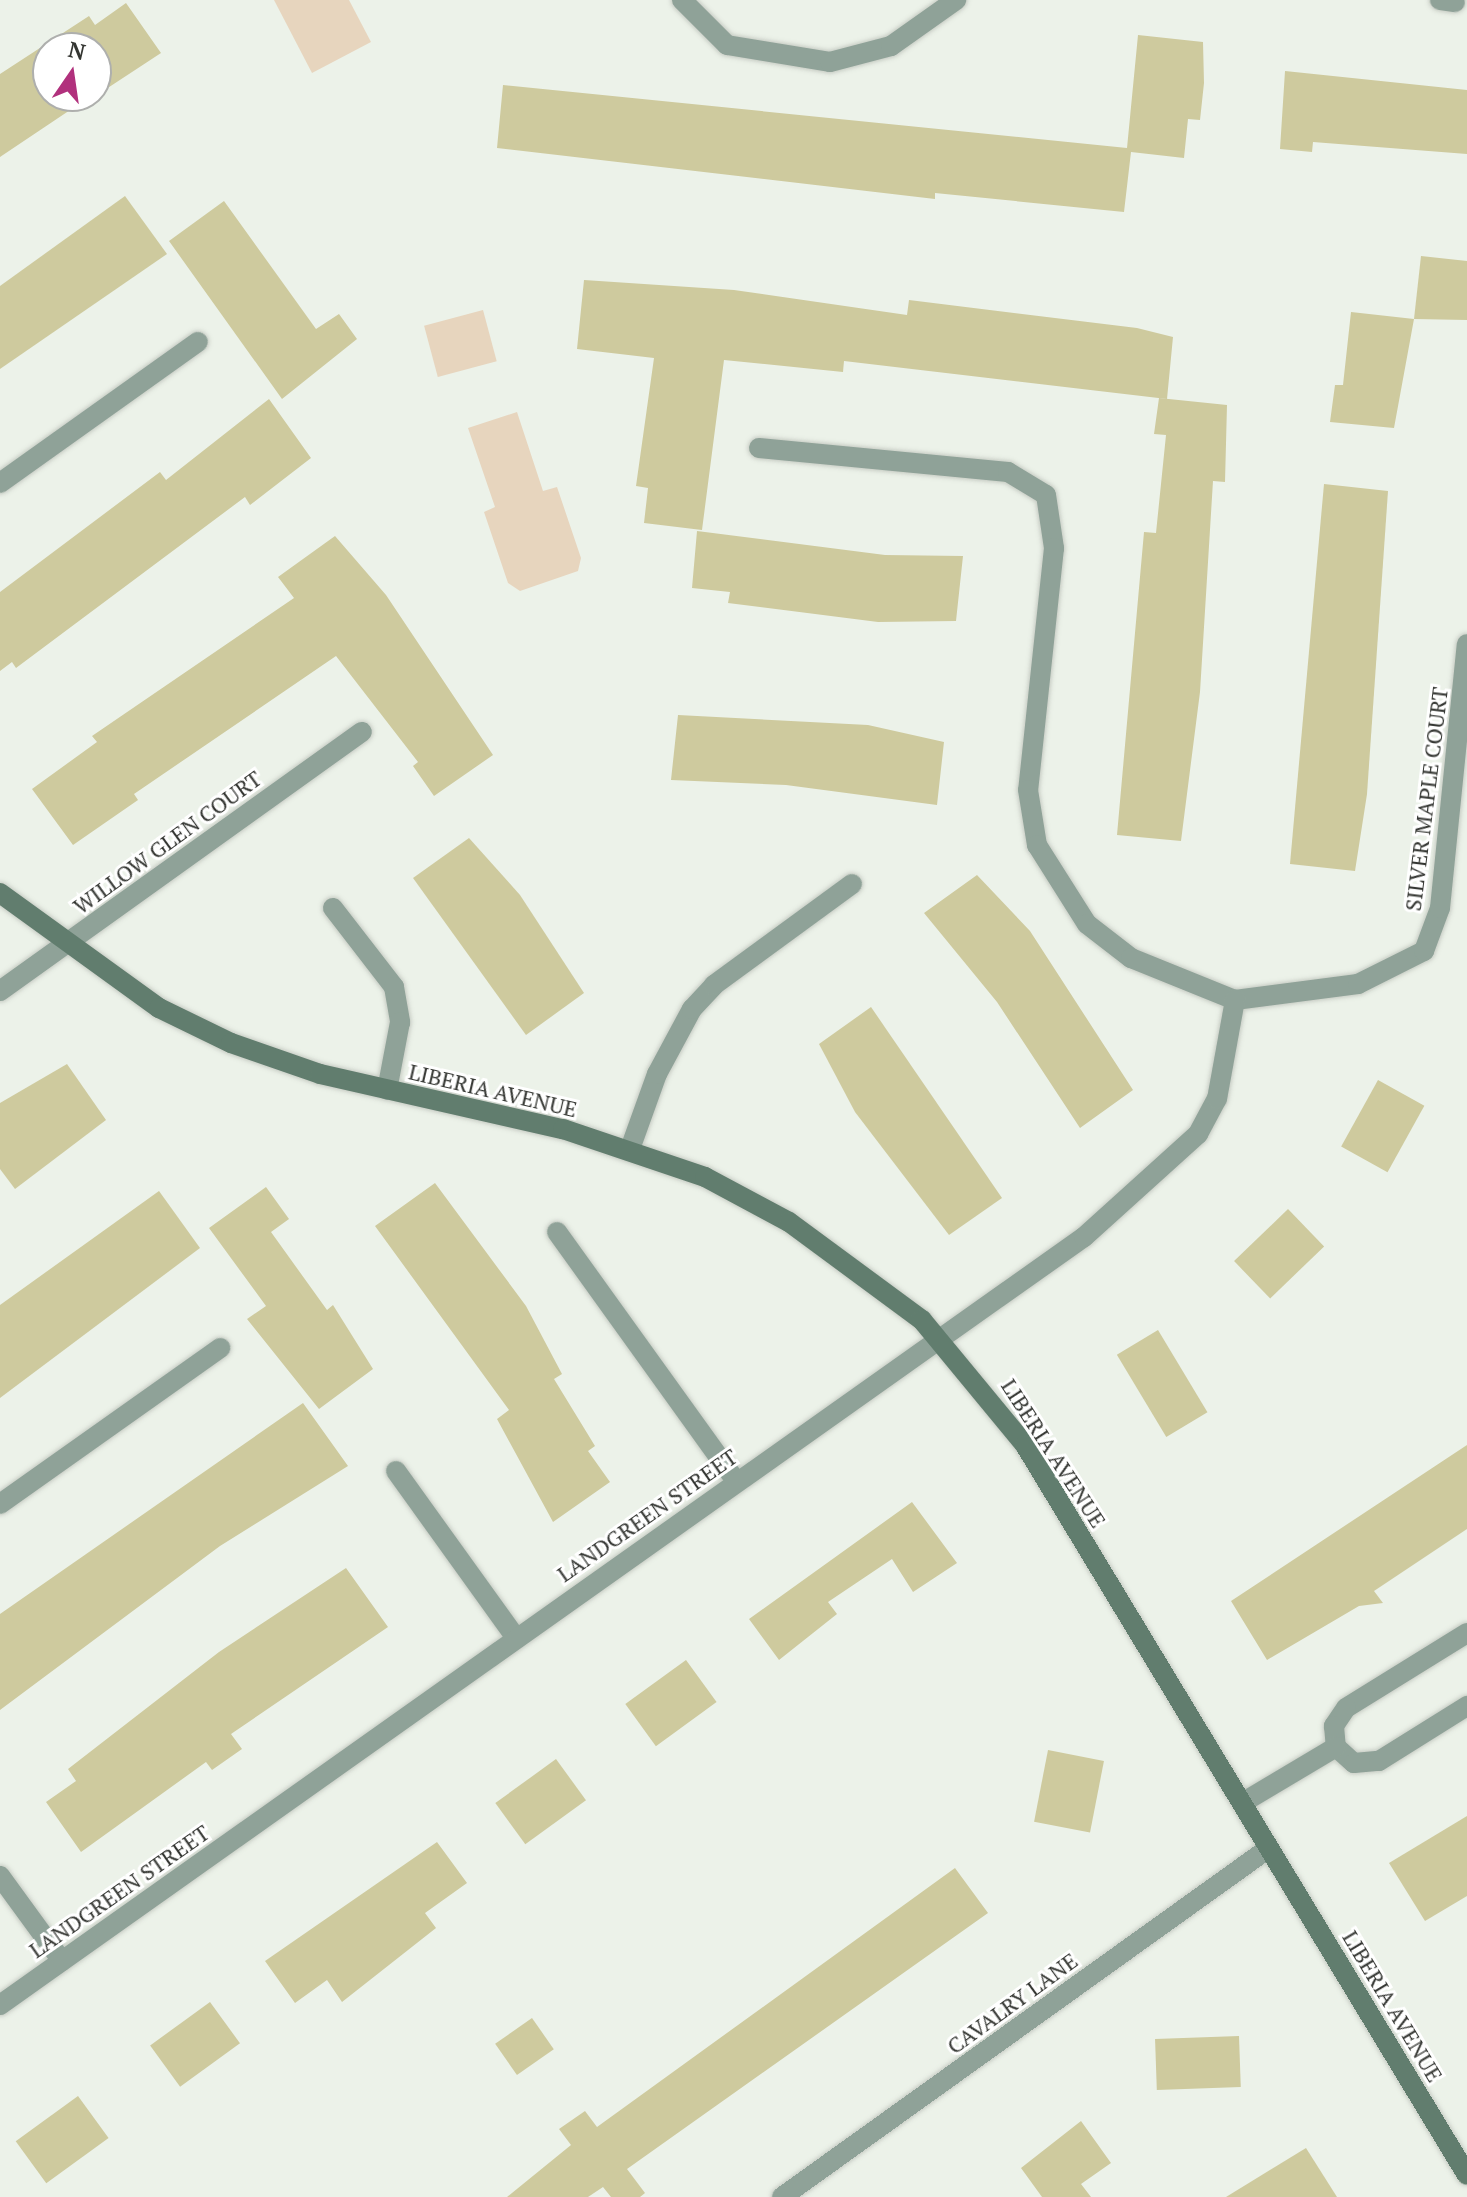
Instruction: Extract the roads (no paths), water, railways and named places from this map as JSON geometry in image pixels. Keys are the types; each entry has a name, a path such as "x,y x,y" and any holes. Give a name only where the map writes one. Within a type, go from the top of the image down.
{"main road":[{"name":"LIBERIA AVENUE","path":"0,893 64,946 159,1008 231,1043 387,1090 630,1149 789,1222 939,1337 1025,1445 1467,2175"}],"street":[{"path":"682,0 727,45 830,62 891,46 956,0"},
{"path":"0,483 198,342"},
{"path":"759,448 1008,472 1046,495 1054,548 1028,790 1037,845 1063,894 1120,950 1180,983 1235,1000"},
{"name":"SILVER MAPLE COURT","path":"1235,1000 1358,984 1424,951 1440,908 1467,644"},
{"name":"WILLOW GLEN COURT","path":"0,991 362,732"},
{"path":"630,1149 657,1074 692,1009 852,884"},
{"path":"333,908 394,987 400,1022 387,1090"},
{"name":"LANDGREEN STREET","path":"0,2005 1084,1237 1198,1134 1217,1099 1235,1000"},
{"path":"557,1232 736,1481"},
{"path":"0,1504 220,1348"},
{"path":"396,1471 516,1638"},
{"path":"1467,1633 1346,1708 1334,1726 1336,1747 1354,1763 1379,1761 1467,1706"},
{"path":"1242,1803 1336,1747"},
{"name":"CAVALRY LANE","path":"782,2197 1269,1848"},
{"path":"0,1876 62,1961"}]}
